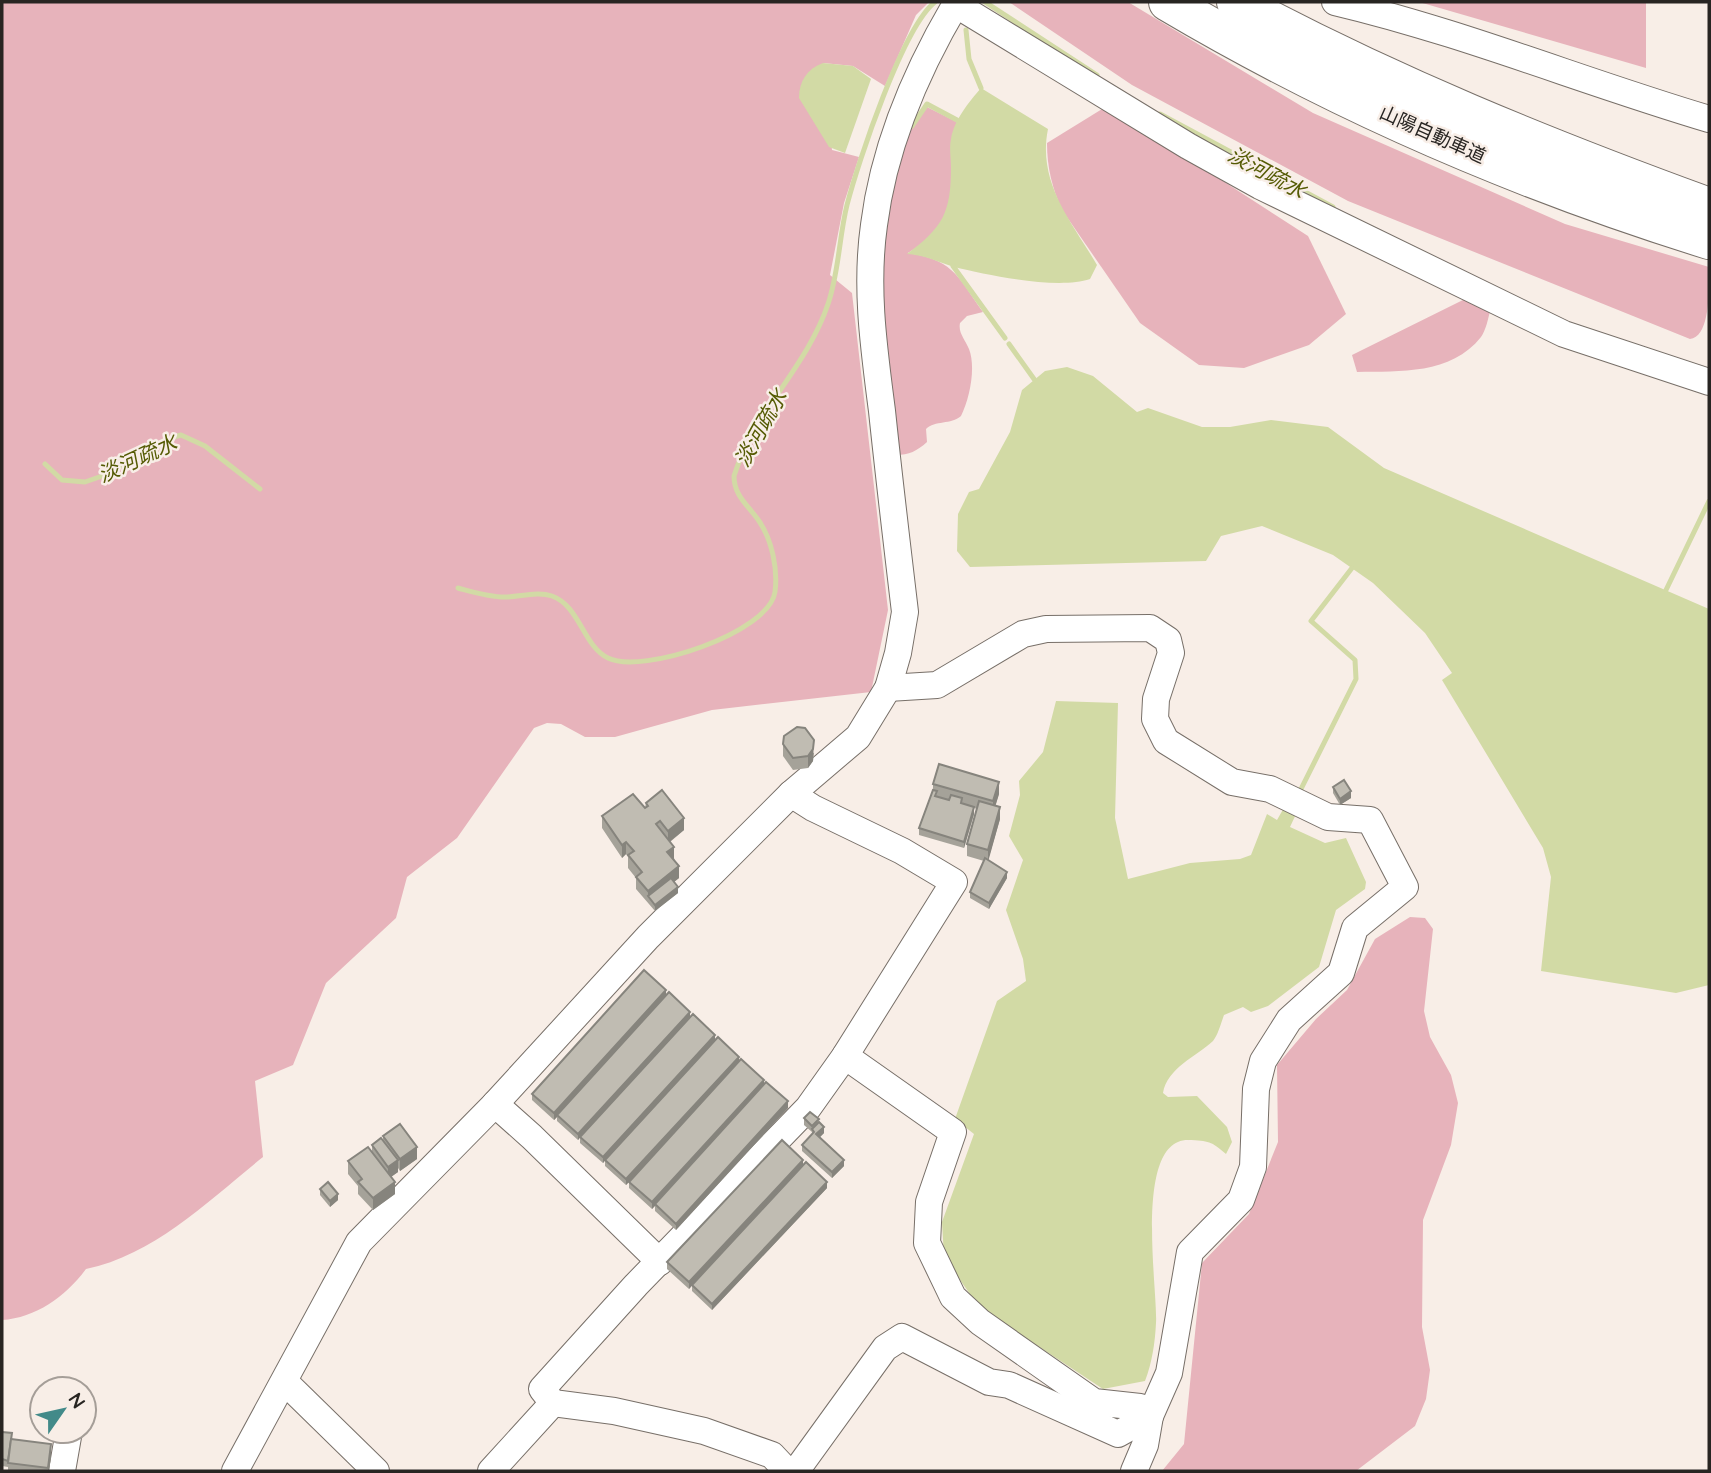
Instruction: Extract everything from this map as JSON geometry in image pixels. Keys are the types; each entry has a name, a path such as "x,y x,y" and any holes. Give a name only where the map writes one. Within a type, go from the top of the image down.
{"highway":[{"name":"山陽自動車道","path":"1168,2 1340,92 1440,139 1542,181 1709,240"},
{"name":"山陽自動車道","path":"1236,2 1357,64 1506,131 1709,207"}],"street":[{"path":"1335,2 1416,21 1620,93 1709,119"},
{"path":"235,1471 359,1242 495,1104 648,937 791,794 858,737 888,688 898,653 905,612 870,307 872,238 882,182 899,121 926,56 956,3 1164,132 1260,186 1564,334 1709,382"},
{"path":"888,688 937,685 1023,634 1046,629 1150,628 1168,640 1171,653 1156,699 1155,719 1166,741 1232,782 1270,789 1328,817 1370,820 1405,887 1355,928 1341,973 1289,1020 1263,1061 1256,1089 1253,1167 1241,1200 1190,1252 1169,1373 1150,1416 1145,1445 1134,1471"},
{"path":"787,1471 772,1455 704,1431 614,1411 553,1403 542,1389 808,1108 845,1056 954,882 902,851 813,808 791,794"},
{"path":"845,1056 953,1132 929,1202 927,1243 953,1297 980,1322 1094,1402 1140,1407 1150,1416"},
{"path":"495,1104 533,1136 660,1262"},
{"path":"796,1471 885,1348 902,1337 989,1382 1009,1385 1118,1434 1150,1416"},
{"path":"285,1382 376,1471"},
{"path":"491,1471 553,1403"},
{"path":"62,1471 67,1445"}],"shaded area":[{"path":"2,2 929,2 916,15 885,86 853,66 823,63 832,150 859,157 844,203 830,275 852,293 888,610 871,692 712,710 615,737 585,737 561,724 547,723 534,728 457,838 407,877 396,918 326,983 293,1065 255,1081 263,1157 159,1238 111,1262 86,1269 60,1296 38,1310 2,1320"},
{"path":"1009,2 1128,2 1313,113 1565,224 1709,267 1707,309 1702,330 1690,339 1348,201 1132,85"},
{"path":"1419,2 1646,2 1646,68"},
{"path":"823,63 853,66 871,79 845,153 829,147 799,98 800,86 805,76"},
{"path":"981,88 1048,129 1046,149 1052,184 1059,201 1097,265 1090,279 1060,283 1022,280 954,267 926,257 907,254 937,227 947,208 953,132 963,112"},
{"path":"1107,106 1308,236 1346,314 1309,345 1244,368 1199,365 1140,323 1062,210 1049,169 1047,143"},
{"path":"927,107 957,122 952,150 950,195 943,222 928,239 908,253 936,260 953,272 983,312 967,316 960,323 972,365 969,392 961,416 953,421 930,426 926,429 927,442 909,453 896,455 879,312 883,215 906,126 911,128"},
{"path":"1469,297 1490,311 1483,334 1469,349 1440,365 1407,371 1357,372 1352,355"},
{"path":"1067,367 1093,376 1137,412 1148,408 1202,427 1230,427 1271,420 1328,427 1384,468 1709,609 1709,985 1676,993 1541,971 1551,877 1543,848 1442,680 1452,673 1425,633 1373,583 1333,555 1262,526 1221,536 1206,561 970,567 957,551 958,514 969,492 979,489 1010,432 1022,390 1045,371"},
{"path":"1056,701 1118,703 1115,818 1128,879 1190,863 1240,859 1251,855 1267,814 1277,820 1285,806 1297,812 1290,827 1325,843 1346,838 1366,882 1365,889 1336,910 1319,967 1268,1006 1251,1012 1243,1007 1224,1015 1213,1041 1170,1076 1163,1093 1168,1097 1197,1096 1227,1127 1232,1142 1226,1154 1209,1142 1188,1140 1171,1147 1160,1164 1154,1189 1152,1219 1156,1323 1150,1367 1145,1381 1103,1389 979,1307 944,1257 942,1222 974,1134 955,1119 997,1001 1026,981 1023,959 1006,910 1023,860 1009,836 1020,795 1019,781 1043,752"},
{"path":"1410,917 1425,918 1433,929 1424,1011 1430,1037 1451,1075 1458,1103 1451,1145 1423,1220 1422,1327 1430,1370 1426,1399 1415,1426 1356,1471 1162,1471 1184,1444 1202,1263 1249,1214 1278,1142 1277,1065 1316,1019 1347,990 1375,939"}],"building":[{"path":"797,727 805,728 814,740 813,749 808,756 793,758 783,744 784,736"},
{"path":"939,764 999,782 993,801 933,784"},
{"path":"1344,780 1351,791 1340,799 1333,787"},
{"path":"662,790 684,818 668,831 660,821 656,824 674,847 667,852 679,866 648,891 636,877 642,872 628,855 634,851 626,842 622,845 602,816 633,794 645,808 648,806 646,803"},
{"path":"933,790 937,791 935,796 949,800 951,795 962,798 961,803 974,807 964,842 919,828"},
{"path":"979,801 1000,807 988,850 967,844"},
{"path":"985,858 1007,872 989,903 970,892"},
{"path":"671,878 678,887 655,905 648,896"},
{"path":"644,970 666,990 554,1113 532,1094"},
{"path":"669,992 690,1012 578,1134 557,1115"},
{"path":"693,1014 715,1035 603,1157 580,1137"},
{"path":"718,1037 739,1057 626,1179 605,1160"},
{"path":"741,1059 764,1080 652,1202 629,1182"},
{"path":"766,1082 788,1101 676,1224 655,1204"},
{"path":"810,1112 819,1119 812,1126 804,1118"},
{"path":"819,1122 824,1127 816,1134 844,1160 832,1172 802,1145"},
{"path":"400,1124 417,1147 400,1159 383,1136"},
{"path":"381,1138 398,1160 388,1167 372,1145"},
{"path":"782,1140 803,1160 689,1282 667,1262"},
{"path":"368,1147 395,1182 373,1198 358,1182 362,1179 348,1161"},
{"path":"806,1162 827,1182 712,1304 692,1285"},
{"path":"328,1182 338,1194 330,1201 320,1189"},
{"path":"2,1432 12,1433 8,1461 2,1459"},
{"path":"11,1439 28,1441 28,1445 51,1445 48,1468 8,1463"}],"waterway":[{"name":"淡河疏水","path":"458,588 499,597 534,594 552,596 569,608 600,652 608,658 625,662 648,661 702,647 751,622 767,607 775,592 773,555 764,529 736,489 734,476 754,431 819,327 832,292 847,205 871,128 909,38 922,16 935,2"},
{"name":"淡河疏水","path":"985,2 1097,75"},
{"path":"966,30 969,59 981,88"},
{"path":"909,124 912,126 927,104 957,120"},
{"name":"淡河疏水","path":"1160,114 1333,207"},
{"path":"953,266 1005,338"},
{"path":"1009,344 1034,379"},
{"name":"淡河疏水","path":"45,464 62,480 85,482 105,475 167,439 181,435 205,446 260,489"},
{"path":"1666,590 1709,501"},
{"path":"1299,793 1356,679 1355,660 1311,621 1352,568"}]}
